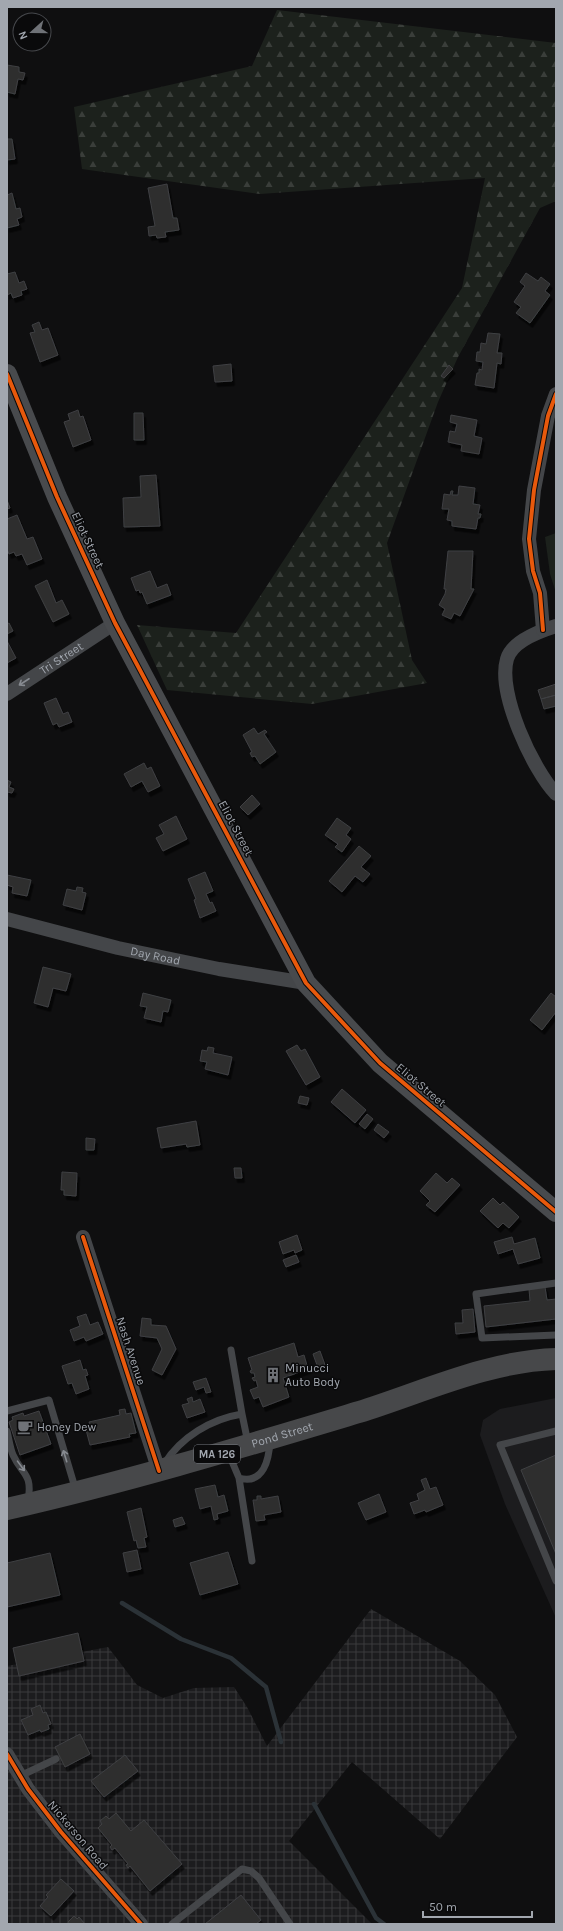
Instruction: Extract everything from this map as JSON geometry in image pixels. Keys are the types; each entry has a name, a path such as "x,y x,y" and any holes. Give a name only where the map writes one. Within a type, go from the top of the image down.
{"main road":[{"name":"Pond Street","path":"17,1507 77,1493 249,1445 496,1367 518,1362 556,1359"}],"street":[{"name":"Eliot Street","path":"7,374 57,497 115,623 306,983 380,1063 556,1212"},
{"path":"556,394 548,416 534,490 530,539 533,571 550,628 516,645 507,658 505,678 521,735 533,760 556,794"},
{"name":"Tri Street","path":"7,694 115,623"},
{"name":"Day Road","path":"7,919 118,948 219,969 306,983"},
{"name":"Nash Avenue","path":"83,1237 159,1471"},
{"name":"Nickerson Road","path":"7,1754 28,1789 61,1832 141,1924"}],"lane":[{"path":"556,1283 476,1294 482,1338 556,1335"},
{"path":"231,1350 249,1445"},
{"path":"7,1412 49,1400 77,1493"},
{"path":"159,1471 170,1455 184,1441 203,1427 222,1418 242,1414"},
{"path":"7,1431 13,1456 27,1475 30,1492 17,1507"},
{"path":"556,1431 500,1445 556,1581"},
{"path":"240,1478 250,1479 258,1475 266,1467 271,1438"},
{"path":"228,1451 240,1478 252,1561"},
{"path":"20,1776 56,1759"},
{"path":"172,1924 242,1870 251,1871 259,1878 290,1924"}],"shaded area":[{"path":"556,1398 556,1618 505,1504 480,1435 483,1420 500,1409"},
{"path":"371,1609 460,1661 495,1695 517,1737 440,1839 352,1762 289,1841 372,1924 7,1924 7,1666 108,1647 137,1685 163,1698 194,1688 234,1687 247,1707 267,1746"}],"green space":[{"path":"277,10 556,43 556,201 540,208 458,357 438,402 387,543 412,660 427,683 312,704 167,690 137,625 236,633 462,288 485,178 260,194 82,169 74,107 252,66"},
{"path":"556,533 556,593 550,574 545,537"}],"building":[{"path":"7,65 19,67 19,72 25,73 23,80 18,79 15,94 7,92"},
{"path":"7,139 12,139 15,159 7,160"},
{"path":"167,184 173,218 177,218 179,230 165,232 166,237 157,238 156,235 149,236 148,227 155,226 148,188"},
{"path":"12,193 16,209 20,208 22,217 17,219 19,225 7,228 7,195"},
{"path":"15,272 19,283 24,281 27,289 21,291 22,295 13,298 11,293 7,295 7,274"},
{"path":"526,273 538,281 541,277 550,284 545,291 550,295 530,323 516,313 521,307 514,302 525,286 520,282"},
{"path":"39,322 42,330 48,328 58,355 40,362 30,333 35,332 32,325"},
{"path":"488,333 500,334 497,353 502,353 501,364 497,363 494,388 475,385 477,373 479,373 479,369 482,370 483,362 476,361 477,352 480,352 481,343 486,344"},
{"path":"231,364 232,381 215,382 213,366"},
{"path":"449,365 453,369 444,378 441,376"},
{"path":"78,410 80,417 83,416 91,440 73,447 64,422 70,420 68,414"},
{"path":"134,413 143,413 144,440 134,440"},
{"path":"451,415 477,420 474,436 482,438 479,454 461,451 462,445 448,442 450,431 455,432 457,424 450,422"},
{"path":"156,475 160,526 124,527 123,498 141,497 140,476"},
{"path":"459,486 475,488 473,504 480,505 478,514 481,514 480,518 478,518 476,529 452,526 452,521 447,520 449,509 442,509 444,494 450,495 451,491 453,491 452,495 458,495"},
{"path":"7,500 10,508 7,509"},
{"path":"17,515 27,539 33,537 42,559 27,565 22,554 16,556 14,552 9,554 7,549 7,519"},
{"path":"448,551 473,551 471,589 474,589 460,616 454,613 451,619 442,615 445,609 439,605 446,589 444,589"},
{"path":"150,571 157,588 167,584 171,595 147,604 142,592 140,593 139,590 136,591 131,578"},
{"path":"47,580 56,603 62,600 69,614 53,622 35,586"},
{"path":"9,623 13,631 7,634 7,624"},
{"path":"7,641 16,658 7,663"},
{"path":"556,684 556,695 541,699 538,690"},
{"path":"556,695 556,706 544,709 541,699"},
{"path":"56,698 63,714 68,712 72,722 59,727 57,723 53,725 44,703"},
{"path":"254,728 258,734 265,730 267,732 264,734 276,752 260,764 255,756 252,757 250,753 252,752 243,735"},
{"path":"144,763 147,769 151,767 160,786 148,792 142,781 131,787 124,774"},
{"path":"7,780 11,782 9,787 14,789 12,793 7,792"},
{"path":"252,795 260,804 248,815 240,807"},
{"path":"176,816 187,839 163,851 156,838 164,834 159,825"},
{"path":"337,818 351,828 346,835 351,839 342,852 335,847 338,844 325,835"},
{"path":"359,846 371,856 361,867 370,874 363,882 355,876 342,892 329,881"},
{"path":"205,872 213,891 206,894 216,911 200,918 194,900 196,899 188,879"},
{"path":"7,875 31,880 27,896 12,893 13,887 7,885"},
{"path":"77,887 83,888 82,892 86,893 82,910 63,905 67,889 76,891"},
{"path":"43,967 71,974 66,991 53,988 48,1007 34,1003"},
{"path":"143,993 171,1000 168,1012 163,1011 161,1022 144,1018 147,1007 140,1006"},
{"path":"551,993 556,997 556,1012 542,1030 530,1020"},
{"path":"297,1045 301,1051 305,1049 320,1077 306,1085 286,1051"},
{"path":"208,1047 214,1048 213,1053 232,1057 228,1075 205,1069 207,1062 200,1061 202,1050 207,1051"},
{"path":"342,1089 366,1110 355,1123 331,1102"},
{"path":"300,1096 309,1098 307,1105 298,1103"},
{"path":"367,1114 373,1119 365,1129 359,1124"},
{"path":"196,1121 200,1145 187,1147 186,1144 161,1148 157,1128"},
{"path":"378,1124 389,1132 384,1138 374,1130"},
{"path":"86,1138 95,1139 94,1150 86,1150"},
{"path":"234,1168 241,1168 242,1178 235,1178"},
{"path":"62,1172 77,1173 76,1196 64,1195 64,1190 61,1190"},
{"path":"436,1173 447,1183 452,1178 460,1185 435,1212 426,1205 430,1201 420,1191"},
{"path":"493,1198 500,1205 503,1202 519,1217 509,1228 503,1223 498,1228 480,1211"},
{"path":"297,1235 302,1250 295,1253 294,1250 283,1254 279,1242"},
{"path":"512,1237 514,1244 535,1238 540,1258 518,1264 513,1249 498,1254 494,1242"},
{"path":"296,1255 299,1262 286,1267 283,1260"},
{"path":"545,1287 547,1300 556,1299 556,1319 486,1327 484,1306 530,1301 529,1289"},
{"path":"473,1309 475,1332 456,1334 455,1323 463,1323 462,1310"},
{"path":"86,1314 90,1325 98,1322 103,1334 86,1341 84,1337 74,1341 70,1330 80,1326 77,1317"},
{"path":"142,1318 151,1319 151,1325 166,1326 176,1349 162,1375 152,1370 162,1349 157,1338 140,1336"},
{"name":"Minucci Auto Body","path":"294,1343 298,1357 304,1355 308,1369 283,1378 289,1397 263,1407 259,1397 254,1399 250,1390 258,1387 256,1380 254,1381 252,1378 255,1377 254,1373 251,1373 250,1371 252,1370 248,1358"},
{"path":"320,1351 325,1365 318,1368 313,1354"},
{"path":"80,1360 83,1370 86,1369 88,1375 85,1376 89,1389 76,1394 72,1383 68,1384 62,1366"},
{"path":"206,1378 211,1392 206,1393 204,1387 196,1390 193,1382"},
{"path":"192,1397 193,1402 200,1399 205,1412 187,1418 182,1405 189,1403 187,1399"},
{"path":"125,1409 126,1414 131,1413 136,1433 129,1434 130,1437 90,1445 85,1426 90,1425 89,1422 120,1415 119,1410"},
{"path":"39,1411 51,1444 20,1455 9,1422 13,1420 12,1417 23,1413 24,1416"},
{"path":"556,1455 556,1554 521,1470"},
{"path":"426,1478 430,1489 436,1487 443,1505 426,1512 425,1510 414,1514 410,1503 419,1500 417,1494 425,1490 421,1480"},
{"path":"215,1485 218,1497 224,1495 228,1511 217,1514 218,1519 214,1520 211,1506 200,1509 195,1489"},
{"path":"379,1494 386,1512 366,1520 358,1503"},
{"path":"257,1496 261,1496 261,1499 278,1496 281,1512 264,1515 265,1520 256,1521 253,1500 257,1500"},
{"path":"141,1508 147,1537 144,1538 146,1547 138,1548 136,1540 134,1541 127,1512"},
{"path":"182,1517 185,1524 175,1527 173,1520"},
{"path":"137,1550 141,1569 127,1572 123,1553"},
{"path":"228,1552 238,1584 200,1595 190,1563"},
{"path":"50,1553 60,1595 7,1607 7,1563"},
{"path":"78,1633 84,1661 19,1676 13,1648"},
{"path":"40,1705 43,1713 46,1712 51,1724 48,1725 49,1729 41,1732 40,1730 28,1735 21,1720 33,1715 31,1709"},
{"path":"80,1734 90,1754 65,1767 55,1747"},
{"path":"125,1755 138,1771 104,1797 91,1781"},
{"path":"116,1813 131,1831 144,1820 182,1864 150,1891 130,1866 128,1868 126,1865 128,1864 115,1848 112,1850 110,1847 112,1845 98,1828 102,1824 100,1821 106,1816 109,1819"},
{"path":"61,1879 74,1891 51,1916 40,1906 48,1897 46,1895"},
{"path":"241,1895 261,1920 256,1924 205,1924"},
{"path":"74,1916 77,1919 79,1917 85,1924 69,1924 68,1922"}],"waterway":[{"path":"122,1603 181,1639 231,1658 266,1687 281,1742"},
{"path":"314,1804 376,1918 384,1924"}],"cycle path":[{"path":"7,374 57,497 115,623 306,983 380,1063 556,1212"},
{"path":"543,630 540,593 533,571 529,539 534,490 548,416 556,394"},
{"path":"83,1237 159,1471"},
{"path":"7,1754 28,1789 61,1832 141,1924"}],"place":[{"name":"Minucci Auto Body","path":"273,1375"},
{"name":"Honey Dew","path":"25,1427"}]}
